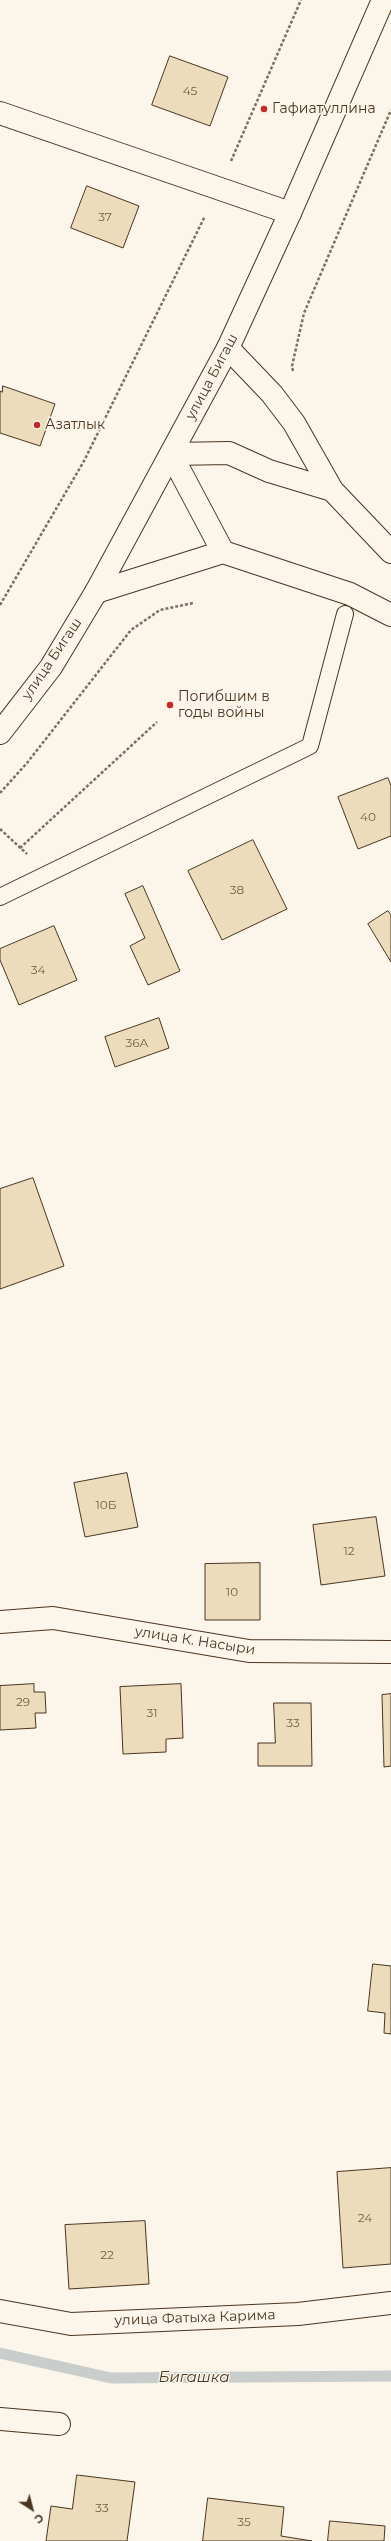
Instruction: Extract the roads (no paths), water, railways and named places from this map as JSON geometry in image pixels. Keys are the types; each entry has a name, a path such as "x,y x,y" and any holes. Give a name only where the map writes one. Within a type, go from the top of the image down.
{"street":[{"name":"улица Бигаш","path":"0,733 51,667 96,592 228,348 290,213 384,0"},
{"path":"0,113 290,213"},
{"path":"228,348 272,394 294,423 332,490 391,552"},
{"path":"223,552 171,454 229,453 269,471 332,490"},
{"path":"96,592 223,552 350,594 391,614"},
{"name":"улица К. Насыри","path":"0,1622 53,1618 249,1651 391,1652"},
{"name":"улица Фатыха Карима","path":"0,2311 71,2324 298,2314 391,2303"},
{"path":"0,2419 59,2424"}],"lane":[{"path":"0,897 310,746 345,614"}],"waterway":[{"name":"Бигашка","path":"0,2353 111,2378 391,2376"}],"place":[{"name":"Гафиатуллина","path":"264,109"},
{"name":"Азатлык","path":"37,425"},
{"name":"Погибшим в годы войны","path":"170,705"}]}
